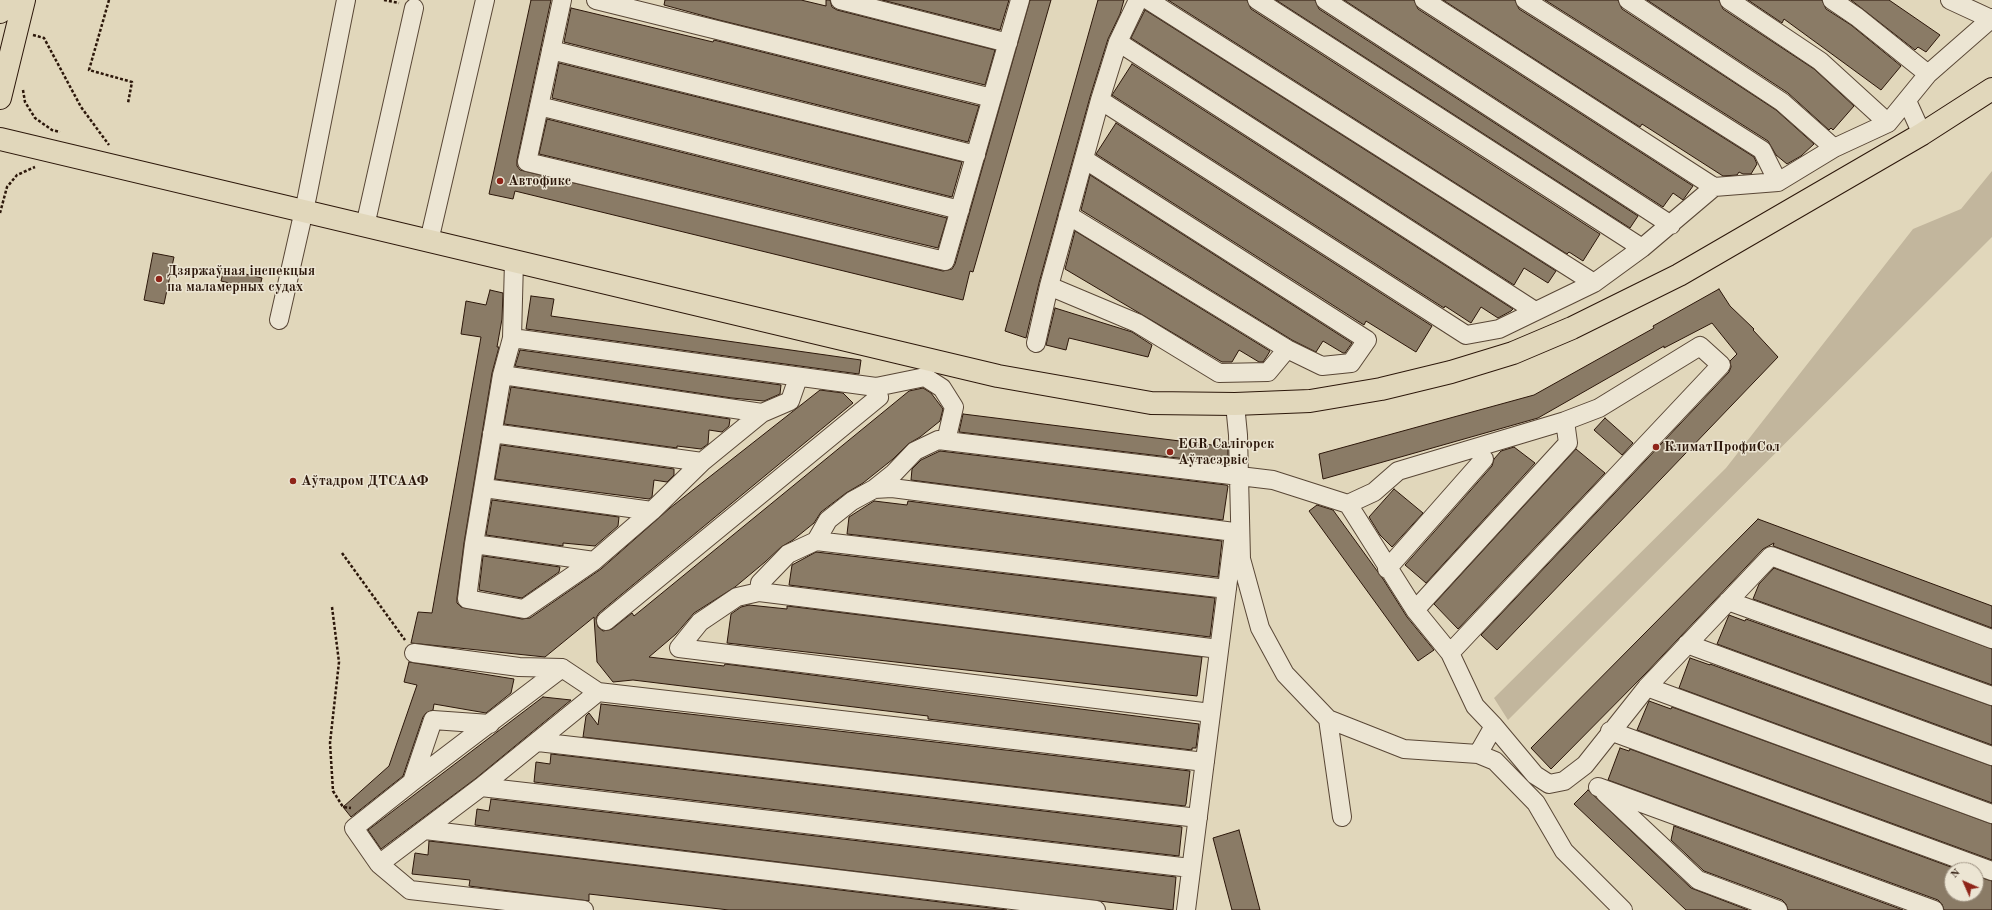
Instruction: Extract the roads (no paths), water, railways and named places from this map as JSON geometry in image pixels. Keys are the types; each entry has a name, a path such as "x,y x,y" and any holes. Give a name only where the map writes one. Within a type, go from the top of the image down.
{"main road":[{"path":"0,12 3,0"},
{"path":"0,98 24,0"},
{"path":"0,139 998,376 1151,404 1234,404 1310,401 1381,389 1450,372 1513,353 1572,328 1679,275 1922,134 1992,89"}],"lane":[{"path":"279,320 304,211 346,0"},
{"path":"428,241 485,0"},
{"path":"562,0 527,162 945,262 1020,0"},
{"path":"596,0 992,98"},
{"path":"840,0 1008,43"},
{"path":"1036,343 1049,286 1100,100 1118,42 1138,0"},
{"path":"1148,0 1594,283"},
{"path":"1257,0 1642,248"},
{"path":"1325,0 1671,225"},
{"path":"1424,0 1714,187"},
{"path":"1525,0 1762,150 1778,182"},
{"path":"1628,0 1782,102 1834,148"},
{"path":"1729,0 1820,61 1888,123"},
{"path":"1832,0 1857,17 1928,74"},
{"path":"1100,100 1466,335 1499,329 1594,283 1671,225 1714,187 1778,182 1834,148 1888,123 1928,74 1992,19 1950,0"},
{"path":"366,226 414,8"},
{"path":"1118,42 1535,311"},
{"path":"551,50 976,155"},
{"path":"1907,101 1922,134"},
{"path":"539,106 960,210"},
{"path":"1068,216 1287,349 1322,366 1351,363 1367,340 1084,158"},
{"path":"514,261 512,338 502,375 474,544 467,599 524,608 594,561 652,511 702,462 762,413 790,402 798,378"},
{"path":"1049,286 1137,323 1219,373 1268,372 1287,349"},
{"path":"512,338 798,378 818,378 876,387 925,377 942,388 954,407 946,440"},
{"path":"1348,504 1374,492 1398,471 1565,421 1600,408 1700,346 1721,365 1450,653"},
{"path":"502,375 762,413"},
{"path":"606,621 879,397 876,387"},
{"path":"1234,404 1238,435 1241,559 1260,628 1285,674 1328,719 1404,749 1478,754 1495,761 1536,803 1564,851 1623,910"},
{"path":"1415,610 1568,443 1565,421"},
{"path":"492,433 702,462"},
{"path":"816,541 828,520 852,501 874,488 894,473 915,451 938,440 1273,480 1348,504 1387,569 1415,610 1450,653 1475,706 1536,775 1549,784 1564,781 1585,764 1610,731 1647,687 1771,556 1992,639"},
{"path":"1387,569 1484,459"},
{"path":"484,488 652,511"},
{"path":"874,488 892,488 1234,532"},
{"path":"1186,910 1234,532 1240,511"},
{"path":"759,592 760,583 788,554 816,541 1227,589"},
{"path":"474,544 594,561"},
{"path":"1211,713 679,648 700,622 706,617 737,597 759,592 1219,649"},
{"path":"1728,601 1992,696"},
{"path":"1687,644 1992,756"},
{"path":"414,653 519,667 562,668 598,692 1205,762"},
{"path":"562,668 354,828 379,864 410,890 584,910"},
{"path":"1647,687 1992,814"},
{"path":"379,864 481,788 598,692"},
{"path":"1328,719 1342,817"},
{"path":"412,782 434,720 490,724"},
{"path":"1478,754 1494,726"},
{"path":"1610,731 1992,871"},
{"path":"538,742 1198,818"},
{"path":"1585,764 1598,787 1698,880 1778,910"},
{"path":"1598,787 1934,910"},
{"path":"481,788 1191,868"},
{"path":"425,830 1096,910"}],"place":[{"name":"Автофикс","path":"500,181"},
{"name":"Дзяржаўная інспекцыя па маламерных судах","path":"159,279"},
{"name":"КлиматПрофиСол","path":"1656,447"},
{"name":"EGR Салігорск Аўтасэрвіс","path":"1170,452"},
{"name":"Аўтадром ДТСААФ","path":"293,481"}]}
